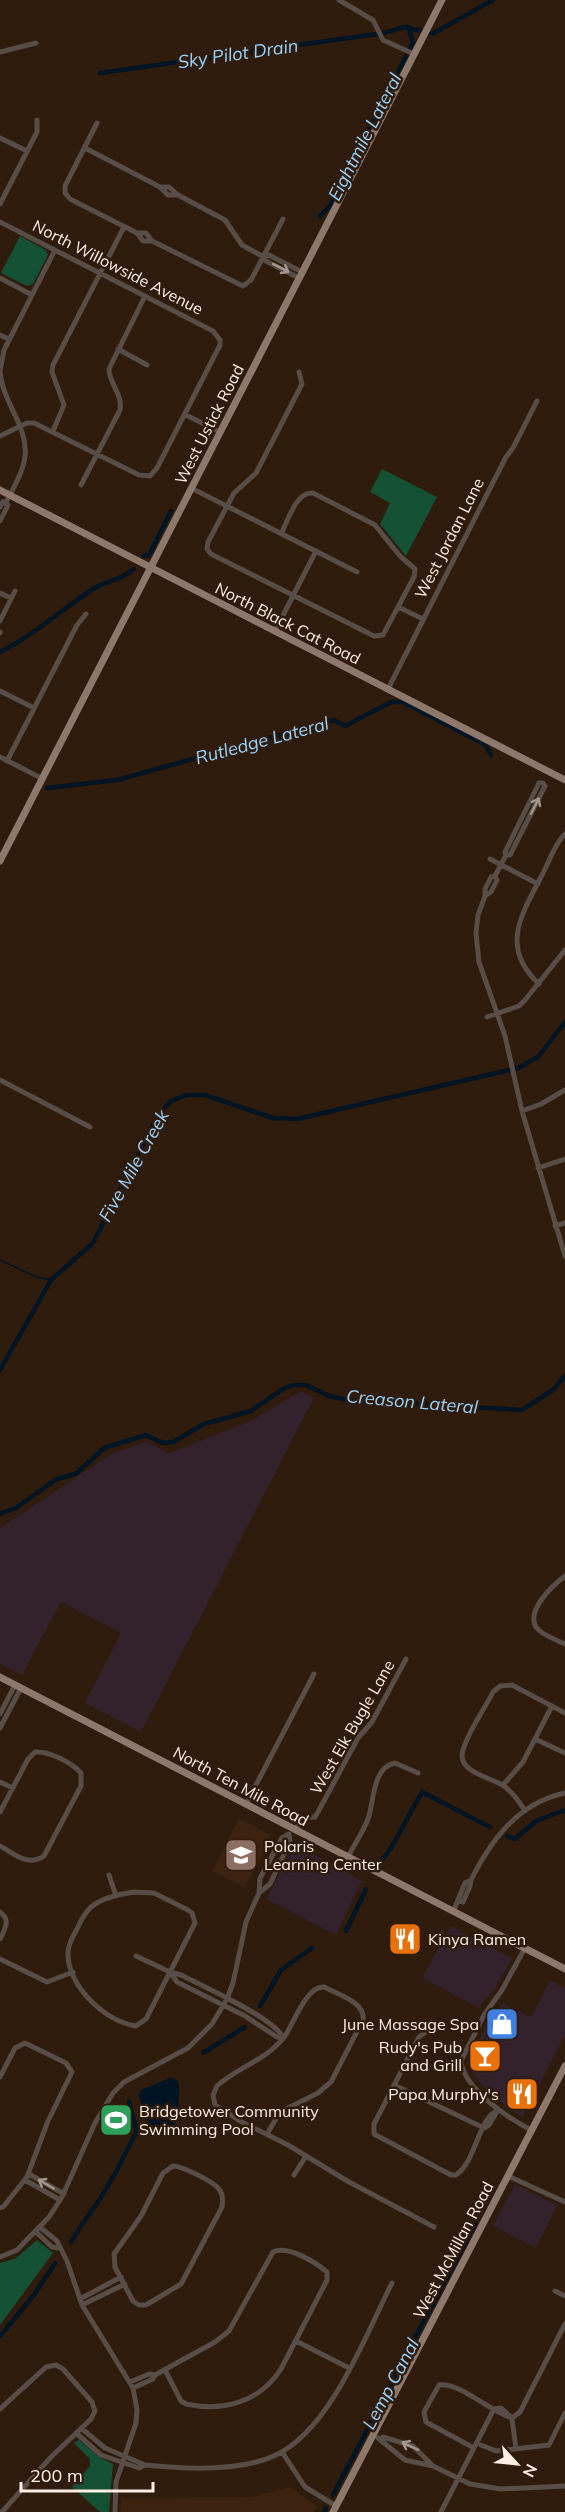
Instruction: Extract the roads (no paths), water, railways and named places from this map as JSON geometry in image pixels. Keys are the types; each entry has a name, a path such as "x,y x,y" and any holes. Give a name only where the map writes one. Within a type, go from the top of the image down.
{"main road":[{"name":"West Ustick Road","path":"0,861 442,0"},
{"name":"North Black Cat Road","path":"0,490 8,499 151,568 565,780"},
{"name":"North Ten Mile Road","path":"0,1677 246,1804 292,1831 348,1857 565,1969"},
{"name":"West McMillan Road","path":"335,2509 376,2437 565,2066"}],"street":[{"path":"339,0 373,20 382,40 414,54"},
{"path":"0,52 36,43"},
{"path":"0,204 37,132 37,120"},
{"path":"97,123 65,186 65,193 70,199 137,233 143,241 152,241 243,286 251,280 283,219"},
{"path":"0,138 27,151"},
{"path":"85,148 160,187 172,188 177,195 220,217 231,227 242,245 264,257 269,255 301,275"},
{"name":"North Willowside Avenue","path":"0,222 213,331 220,340 219,350 186,415"},
{"path":"53,431 64,405 52,372 53,365 124,227"},
{"path":"0,521 26,459 26,442 21,425 0,381 2,356 55,250"},
{"path":"0,278 32,295"},
{"path":"81,485 120,410 120,398 111,380 109,369 145,296"},
{"path":"0,334 9,339"},
{"path":"118,350 147,365"},
{"path":"281,534 300,497 307,493 314,493 375,525 416,572 386,632 380,636 374,636 211,554 207,549 208,542 234,493 256,473 302,384 299,372"},
{"name":"West Jordan Lane","path":"388,689 506,457 537,401"},
{"path":"0,436 21,425 34,423 139,475 150,476 157,468 186,415 220,432"},
{"path":"191,488 357,572"},
{"path":"0,507 8,499"},
{"path":"275,631 316,551"},
{"path":"0,621 15,591"},
{"path":"0,593 11,598"},
{"path":"398,607 421,618"},
{"path":"7,761 77,625 86,615"},
{"path":"0,691 34,708"},
{"path":"0,757 43,779"},
{"path":"549,772 543,783 545,786 510,855 506,855 485,889 485,896 478,915 476,946 479,962 498,1013 522,1111 565,1256"},
{"path":"539,984 528,974 522,964 516,934 520,917 565,834"},
{"path":"489,859 538,884"},
{"path":"487,1017 519,1006 565,950"},
{"path":"0,1080 90,1127"},
{"path":"522,1111 541,1104 565,1090"},
{"path":"538,1168 565,1159"},
{"path":"555,1226 565,1223"},
{"path":"565,1576 545,1593 535,1613 536,1627 542,1633 565,1644"},
{"name":"West Elk Bugle Lane","path":"292,1831 306,1817 315,1817 358,1738 372,1722 406,1659"},
{"path":"246,1804 314,1674"},
{"path":"525,1810 513,1793 503,1785 468,1768 463,1760 463,1749 493,1692 500,1686 512,1685 565,1713"},
{"path":"0,1714 18,1686"},
{"path":"0,1728 18,1686"},
{"path":"503,1785 518,1769 552,1706"},
{"path":"535,1739 565,1753"},
{"path":"0,1812 28,1759 35,1752 46,1752 81,1773 82,1780 44,1857 35,1862 28,1862 0,1846"},
{"path":"348,1857 368,1819 375,1786 386,1767 391,1763 399,1763 418,1773"},
{"path":"0,1782 13,1788"},
{"path":"453,1912 459,1901 463,1902 471,1886 471,1880 496,1836 525,1810 547,1797 565,1793"},
{"path":"259,1893 270,1884 290,1842 292,1831"},
{"path":"0,2257 17,2250 38,2230 60,2200 95,2123 113,2093 124,2082 188,2048 212,2024 225,2002 236,1973 248,1917 259,1893 260,1878 282,1838 292,1831"},
{"path":"109,1875 116,1896"},
{"path":"134,1892 153,1893 188,1910 194,1918 193,1928 146,2019 139,2025 132,2026 98,2009 84,1994 68,1959 69,1946 83,1918 97,1903 116,1896 134,1892"},
{"path":"0,1912 6,1919 0,1939"},
{"path":"525,1948 461,2061 464,2076 498,2110 531,2130"},
{"path":"136,1956 170,1972 182,1975 225,2002 268,2022 282,2031 283,2038"},
{"path":"0,1959 47,1982 73,1972"},
{"path":"267,2134 280,2112 318,2093 331,2082 363,2020 364,2014 357,2004 324,1987 317,1987 311,1991 283,2038 271,2051 220,2083 214,2090 213,2100 218,2108 434,2227"},
{"path":"431,2028 419,2037 374,2124 373,2130 377,2136 451,2175 456,2175 463,2170 484,2128 489,2125 498,2110"},
{"path":"0,2078 15,2048 21,2043 28,2044 66,2063 71,2068 71,2075 48,2121 29,2174 0,2208"},
{"path":"394,2085 484,2128"},
{"path":"294,2175 306,2156"},
{"path":"172,2166 181,2167 216,2186 222,2199 221,2210 181,2284 147,2305 139,2305 133,2301 121,2277 115,2266 114,2254 141,2216 163,2173 172,2166"},
{"path":"29,2174 64,2194"},
{"path":"508,2176 565,2202"},
{"path":"25,2180 60,2200"},
{"path":"38,2230 52,2247 58,2248 67,2261 81,2302 132,2385 137,2410 136,2423 116,2482 115,2512"},
{"path":"132,2385 153,2379 155,2375 230,2331 270,2256 277,2250 288,2250 324,2269 328,2274 275,2379 256,2396 226,2406 186,2404 181,2401 165,2370"},
{"path":"81,2302 121,2277"},
{"path":"81,2428 98,2444 139,2468 145,2465 238,2465 256,2462 282,2452 295,2444 322,2416 392,2283"},
{"path":"81,2302 125,2284"},
{"path":"555,2291 565,2296"},
{"path":"512,2418 520,2412 565,2324"},
{"path":"296,2341 349,2368"},
{"path":"0,2409 46,2367 54,2365 63,2369 92,2402 95,2410 91,2419 2,2512"},
{"path":"474,2448 428,2424 424,2412 436,2389 445,2384 502,2415 512,2418"},
{"path":"441,2512 494,2409"},
{"path":"481,2445 496,2451 549,2445 565,2414"},
{"path":"512,2418 516,2449"},
{"path":"76,2433 101,2455 122,2460"},
{"path":"376,2437 400,2458 412,2463 433,2466"},
{"path":"376,2437 413,2446 433,2466 458,2479 485,2488 565,2486"},
{"path":"282,2452 305,2487 335,2509"}],"water":[{"path":"170,2078 177,2080 179,2084 178,2119 175,2124 155,2131 150,2129 139,2096 141,2090"}],"waterway":[{"name":"Sky Pilot Drain","path":"431,33 493,0"},
{"name":"Sky Pilot Drain","path":"383,33 405,27 421,31"},
{"name":"Eightmile Lateral","path":"408,27 413,42 410,49"},
{"name":"Sky Pilot Drain","path":"100,73 377,34"},
{"name":"Eightmile Lateral","path":"320,216 329,207 406,56"},
{"name":"Eightmile Lateral","path":"144,556 149,555 171,511"},
{"name":"Eightmile Lateral","path":"0,652 36,630 93,589 124,576 134,569"},
{"name":"Rutledge Lateral","path":"47,788 117,780 334,720 345,726 391,702 403,702 486,745 491,755"},
{"name":"Five Mile Creek","path":"0,1370 51,1280 93,1243 158,1115 171,1101 186,1095 205,1095 273,1118 297,1119 518,1068 538,1057 565,1022"},
{"path":"0,1260 36,1277 51,1280"},
{"name":"Creason Lateral","path":"0,1514 16,1508 55,1480 77,1473 104,1448 146,1435 163,1443 173,1442 204,1424 251,1411 283,1389 293,1385 306,1385 329,1396 347,1400 522,1410 553,1390 565,1376"},
{"path":"382,1860 422,1792 490,1827"},
{"path":"507,1836 515,1839 536,1821 565,1810"},
{"path":"346,1931 366,1889"},
{"path":"260,2006 281,1970 312,1948"},
{"path":"203,2053 245,2027"},
{"path":"71,2242 117,2171 137,2131 129,2102"},
{"name":"Lemp Canal","path":"451,2270 475,2224"},
{"path":"0,2336 33,2296 55,2263"},
{"name":"Lemp Canal","path":"333,2495 449,2273"},
{"name":"Lemp Canal","path":"324,2512 326,2508"}],"place":[{"name":"Polaris Learning Center","path":"241,1855"},
{"name":"Kinya Ramen","path":"405,1939"},
{"name":"June Massage Spa","path":"502,2024"},
{"name":"Rudy's Pub and Grill","path":"485,2056"},
{"name":"Papa Murphy's","path":"522,2094"},
{"name":"Bridgetower Community Swimming Pool","path":"116,2120"}]}
